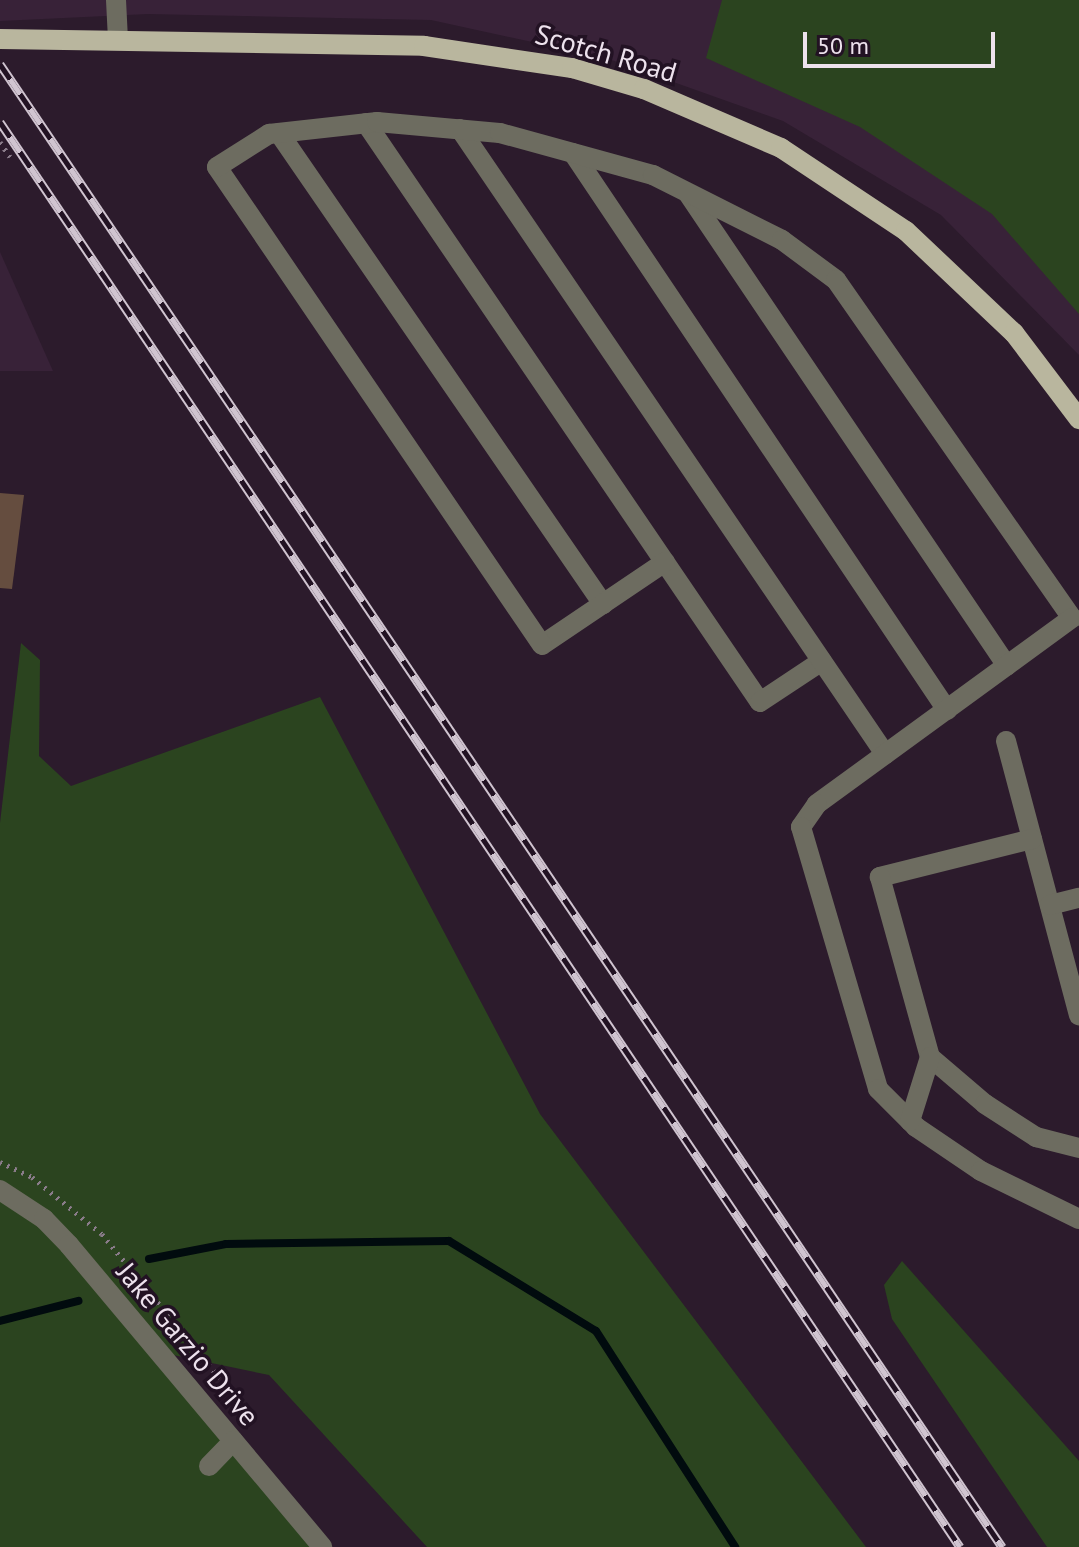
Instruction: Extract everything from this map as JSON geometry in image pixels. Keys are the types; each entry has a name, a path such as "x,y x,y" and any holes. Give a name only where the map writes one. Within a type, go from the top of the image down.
{"main road":[{"name":"Scotch Road","path":"0,39 424,46 499,54 572,68 714,116 832,179 906,231 1014,333 1079,419"}],"lane":[{"path":"116,0 118,40"},
{"path":"366,123 760,702 822,661"},
{"path":"665,562 542,645 217,167 279,133 366,123 500,133 653,175 782,240 836,280 1072,618 817,804 801,827 878,1089 910,1121 981,1171 1079,1219"},
{"path":"460,129 885,754"},
{"path":"279,133 603,604"},
{"path":"573,153 947,710"},
{"path":"687,192 1007,666"},
{"path":"1006,741 1079,1015"},
{"path":"910,1121 930,1057 880,877 1032,839"},
{"path":"1050,905 1079,898"},
{"path":"930,1057 985,1104 1036,1137 1079,1148"},
{"name":"Jake Garzio Drive","path":"0,1190 44,1219 69,1245 322,1547"},
{"path":"209,1466 233,1441"}],"path":[{"path":"0,142 10,157"},
{"path":"0,1162 32,1177 102,1234 227,1387"}],"shaded area":[{"path":"0,0 1079,0 1079,355 941,215 783,121 606,58 431,20 148,14 0,21"},
{"path":"0,252 53,371 0,371"}],"green space":[{"path":"722,0 1079,0 1079,314 992,214 860,127 706,58"},
{"path":"21,643 40,660 39,756 71,786 320,697 540,1114 866,1547 427,1547 269,1375 173,1355 328,1547 0,1547 0,823"},
{"path":"902,1261 1079,1461 1079,1547 1047,1547 892,1319 884,1285"}],"building":[{"path":"0,493 24,495 12,589 0,588"}],"waterway":[{"path":"149,1259 226,1244 449,1241 596,1331 735,1547"},
{"path":"0,1321 78,1301"}],"railway":[{"path":"0,64 1002,1547"},
{"path":"0,122 960,1547"}]}
